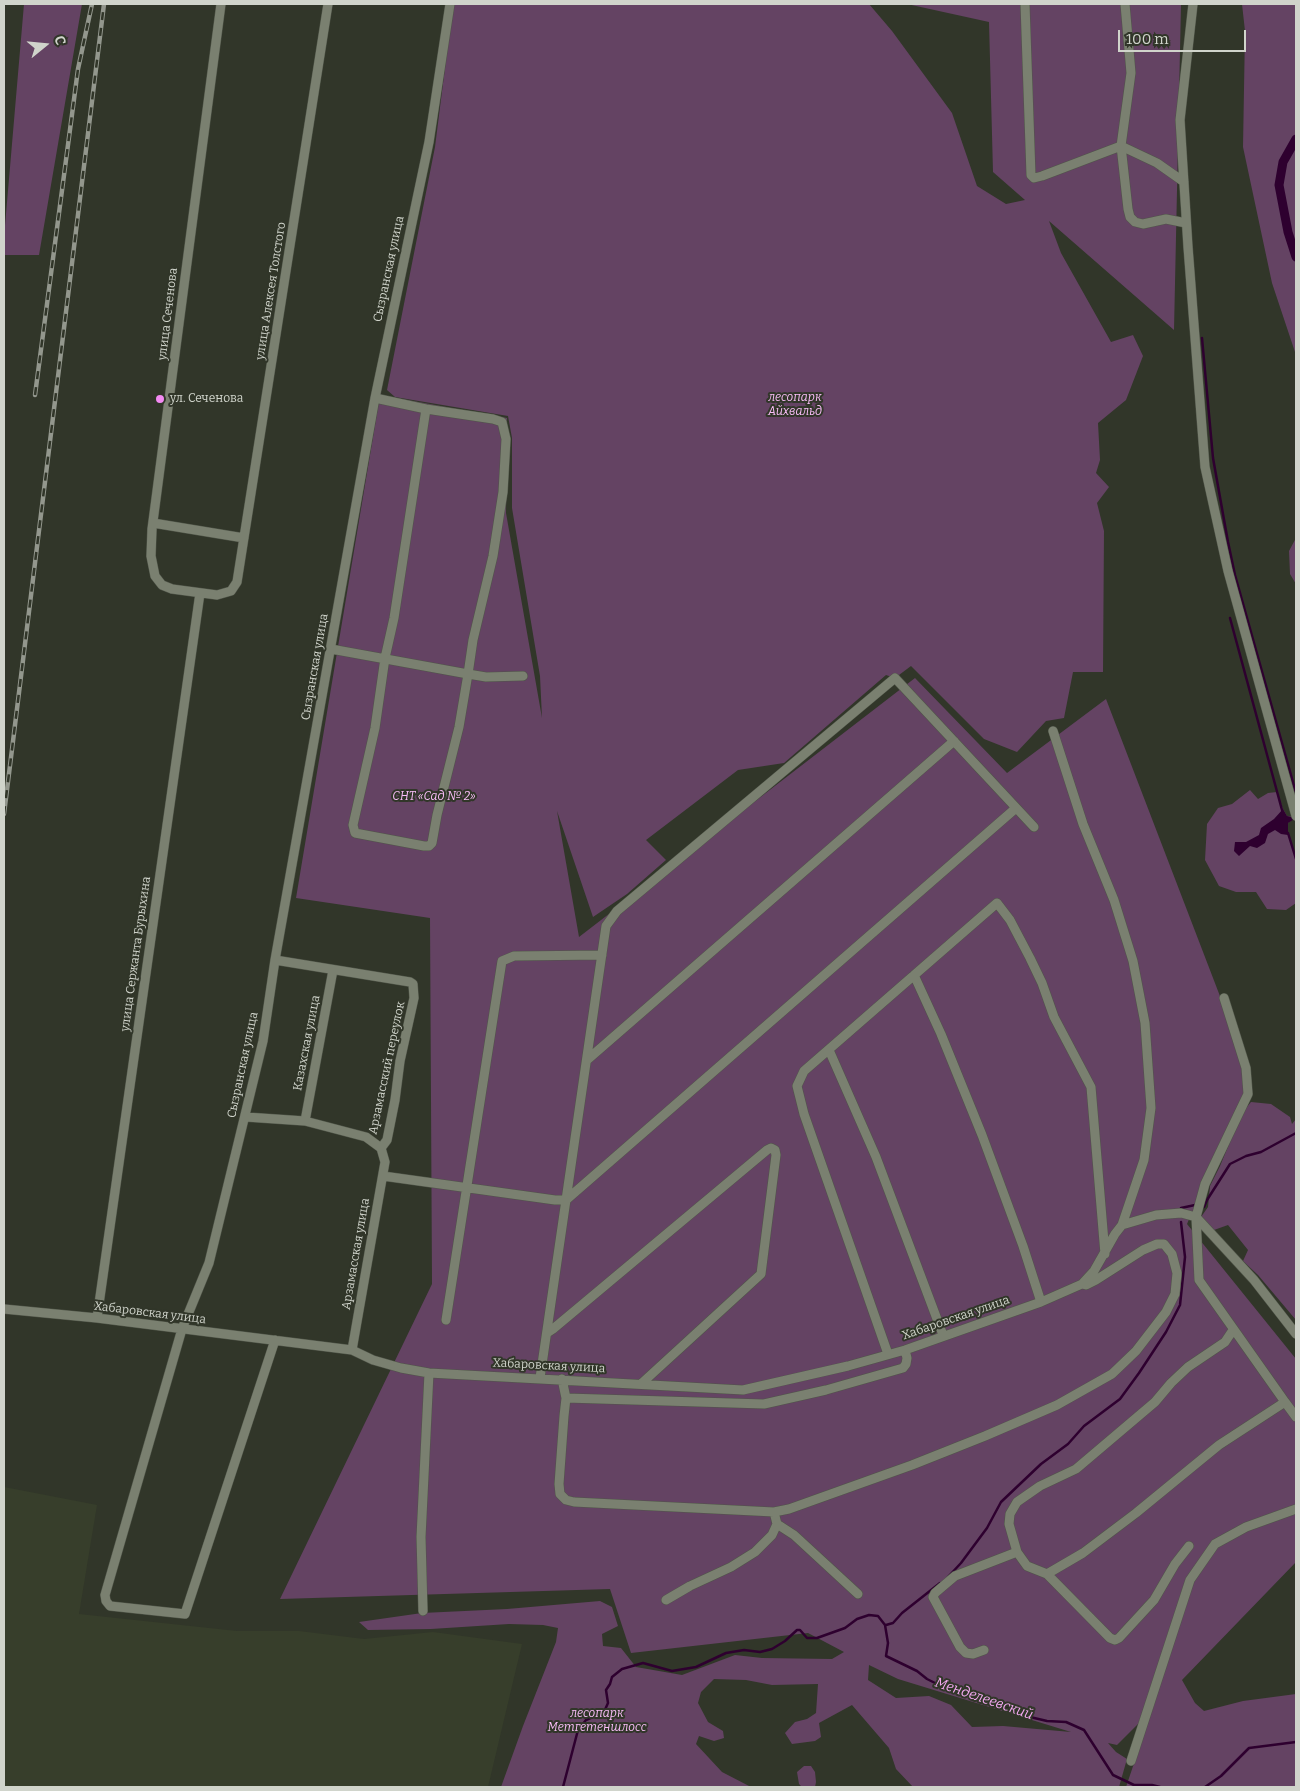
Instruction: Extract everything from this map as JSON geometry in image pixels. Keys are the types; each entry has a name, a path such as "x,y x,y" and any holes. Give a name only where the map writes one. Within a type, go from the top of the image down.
{"street":[{"name":"улица Сеченова","path":"200,593 172,589 162,585 155,576 151,556 153,523 220,4"},
{"name":"улица Алексея Толстого","path":"200,593 218,595 231,591 237,582 328,4"},
{"name":"Сызранская улица","path":"274,1340 186,1614 110,1606 106,1601 105,1595 182,1329 209,1263 263,1042 275,960 375,398 429,142 450,4"},
{"path":"1025,4 1030,175 1034,178 1042,176 1120,146 1157,163 1184,182"},
{"path":"1125,4 1131,73 1120,146 1128,209 1130,216 1135,222 1143,224 1166,220 1186,223"},
{"path":"1193,4 1180,120 1205,467 1228,571 1296,816"},
{"path":"375,398 426,409 493,419 502,422 506,439 503,492 493,556 473,640 459,727 437,814 432,843 429,846 360,834 354,831 353,825 375,728 426,409"},
{"path":"153,523 244,538"},
{"name":"улица Сержанта Бурыхина","path":"97,1318 200,593"},
{"path":"331,649 468,674 523,676"},
{"path":"540,1378 606,926 617,912 895,678 1034,827"},
{"path":"1053,731 1083,824 1114,900 1133,961 1144,1023 1151,1108 1144,1160 1122,1226 1115,1234 1094,1271 1082,1284"},
{"path":"587,1060 954,741"},
{"path":"383,1176 566,1200 1016,808"},
{"path":"888,1354 807,1123 797,1086 804,1071 997,903 1010,920 1042,983 1054,1017 1091,1087 1105,1254"},
{"path":"446,1320 502,961 514,956 602,955"},
{"name":"Арзамасский переулок","path":"275,960 413,984 414,998 400,1061 396,1100 386,1140 382,1148"},
{"name":"Казахская улица","path":"305,1121 334,970"},
{"path":"914,975 941,1034 982,1135 1023,1246 1041,1302"},
{"path":"1224,998 1246,1068 1248,1094 1205,1184 1196,1217 1199,1280 1296,1417"},
{"path":"829,1050 876,1157 943,1335"},
{"path":"246,1117 305,1121 366,1137 382,1148"},
{"name":"Арзамасская улица","path":"352,1350 383,1176 385,1162 382,1148"},
{"path":"547,1333 767,1150 771,1148 775,1150 776,1155 761,1274 642,1383"},
{"path":"1122,1226 1156,1215 1181,1213 1196,1217 1254,1280 1296,1334"},
{"name":"Хабаровская улица","path":"4,1309 97,1318 352,1350 373,1360 401,1368 430,1373 642,1383 743,1390 848,1366 905,1350 1041,1302 1082,1284 1086,1285 1143,1250 1157,1244 1164,1244 1172,1254 1177,1273 1175,1294 1166,1312 1136,1351 1112,1374 1057,1405 912,1465 789,1509 774,1512"},
{"path":"1189,1546 1175,1564 1154,1600 1120,1638 1116,1640 1110,1638 1047,1574 1027,1566 1017,1552 1008,1524 1010,1514 1017,1502 1040,1486 1076,1469 1155,1402 1188,1367 1225,1342 1233,1330"},
{"path":"566,1398 764,1404 818,1392 903,1368 907,1358 905,1350"},
{"path":"423,1611 421,1537 430,1373"},
{"path":"562,1379 566,1398 559,1484 560,1494 566,1500 574,1502 774,1512 777,1524 772,1535 755,1552 732,1567 690,1586 666,1600"},
{"path":"1047,1574 1083,1553 1136,1513 1219,1445 1285,1402"},
{"path":"1131,1761 1190,1580 1215,1544 1246,1527 1296,1509"},
{"path":"777,1524 794,1535 858,1594"},
{"path":"984,1650 973,1654 966,1653 960,1647 932,1597 955,1576 1017,1552"}],"shaded area":[{"path":"1283,809 1287,816 1296,818 1288,823 1288,835 1281,834 1275,830 1268,834 1265,843 1257,848 1250,846 1239,856 1234,851 1235,842 1246,842 1259,835 1261,828 1274,819"},
{"path":"4,1487 97,1505 79,1614 237,1631 299,1631 364,1639 433,1632 522,1644 488,1787 4,1787"}],"green space":[{"path":"24,4 82,4 39,255 4,255 4,237"},
{"path":"453,4 869,4 892,31 952,113 977,186 1006,204 1025,200 993,172 989,22 907,4 1181,4 1174,330 1049,221 1061,253 1111,342 1133,335 1143,356 1126,400 1098,423 1100,460 1096,473 1109,487 1097,503 1104,531 1103,672 1073,672 1064,718 1046,721 1017,752 984,739 911,666 895,678 886,675 784,763 738,770 646,840 666,860 627,894 593,917 557,811 579,937 915,678 1007,773 1106,699 1251,1077 1187,1224 1296,1359 1296,1562 1182,1680 1195,1703 1204,1711 1243,1701 1296,1694 1296,1787 1126,1787 1152,1710 1117,1745 1108,1743 1116,1752 1127,1759 1119,1787 913,1787 896,1769 889,1748 852,1705 819,1723 821,1737 815,1741 792,1744 785,1733 795,1722 807,1719 816,1713 818,1684 772,1685 746,1680 714,1679 701,1692 698,1703 708,1722 723,1731 724,1738 714,1741 699,1736 696,1744 722,1772 751,1787 501,1787 556,1642 558,1628 543,1625 509,1624 431,1629 368,1630 359,1622 422,1613 507,1609 600,1601 612,1607 618,1626 602,1634 603,1646 621,1648 636,1667 682,1675 735,1655 762,1658 832,1659 844,1652 808,1633 631,1653 610,1589 280,1599 432,1284 430,918 296,898 380,395 507,418 506,513 542,718 540,676 512,508 512,438 508,416 395,397 387,390 435,147","holes":["869,1665 898,1679 1071,1732 1003,1726 972,1727 951,1705 929,1696 896,1698 868,1680"]},
{"path":"1242,4 1296,4 1296,355 1272,283 1243,147 1245,31"},
{"path":"1296,538 1296,584 1290,574 1289,551"},
{"path":"1250,790 1258,799 1268,793 1277,792 1287,816 1296,817 1288,823 1288,833 1296,859 1296,903 1286,910 1267,909 1256,892 1236,892 1219,886 1205,860 1207,824 1218,808 1232,804"},
{"path":"1251,1102 1271,1104 1290,1117 1292,1124 1296,1119 1296,1320 1258,1275 1243,1261 1248,1250 1228,1225 1214,1230 1201,1217 1208,1207 1210,1186 1234,1132"},
{"path":"804,1766 811,1766 815,1772 815,1787 802,1787 799,1784 797,1772"}],"waterway":[{"path":"1296,139 1283,162 1279,185 1288,232 1296,257"},
{"path":"1202,338 1213,458 1228,542 1235,575 1296,793"},
{"path":"1230,618 1282,810"},
{"path":"1288,833 1296,859"},
{"path":"1204,1207 1230,1164 1246,1156 1261,1152 1296,1133"},
{"path":"1181,1208 1195,1205"},
{"path":"948,1577 987,1528 1001,1502 1041,1464 1068,1444 1084,1426 1120,1399 1166,1332 1180,1305 1185,1257 1181,1222"},
{"path":"886,1625 893,1623 902,1613 940,1583"},
{"name":"Менделеевский","path":"563,1787 578,1730 586,1720 604,1712 608,1703 606,1690 612,1677 622,1669 643,1663 672,1671 696,1667 726,1653 744,1650 760,1652 772,1649 797,1630 800,1630 807,1638 817,1638 845,1628 857,1619 869,1615 878,1616 885,1625 888,1643 886,1656 917,1671 941,1686 985,1699 1030,1717 1047,1721 1066,1722 1084,1730 1113,1775 1134,1785 1160,1787"},
{"name":"Менделеевский","path":"1205,1787 1221,1776 1249,1748 1296,1742"}],"railway":[{"path":"35,395 78,69 92,4"},
{"path":"4,814 104,4"}],"place":[{"name":"ул. Сеченова","path":"160,399"}],"park label":[{"name":"лесопарк Айхвальд","path":"795,405"},
{"name":"СНТ «Сад № 2»","path":"434,797"},
{"name":"лесопарк Метгетеншлосс","path":"597,1721"}]}
